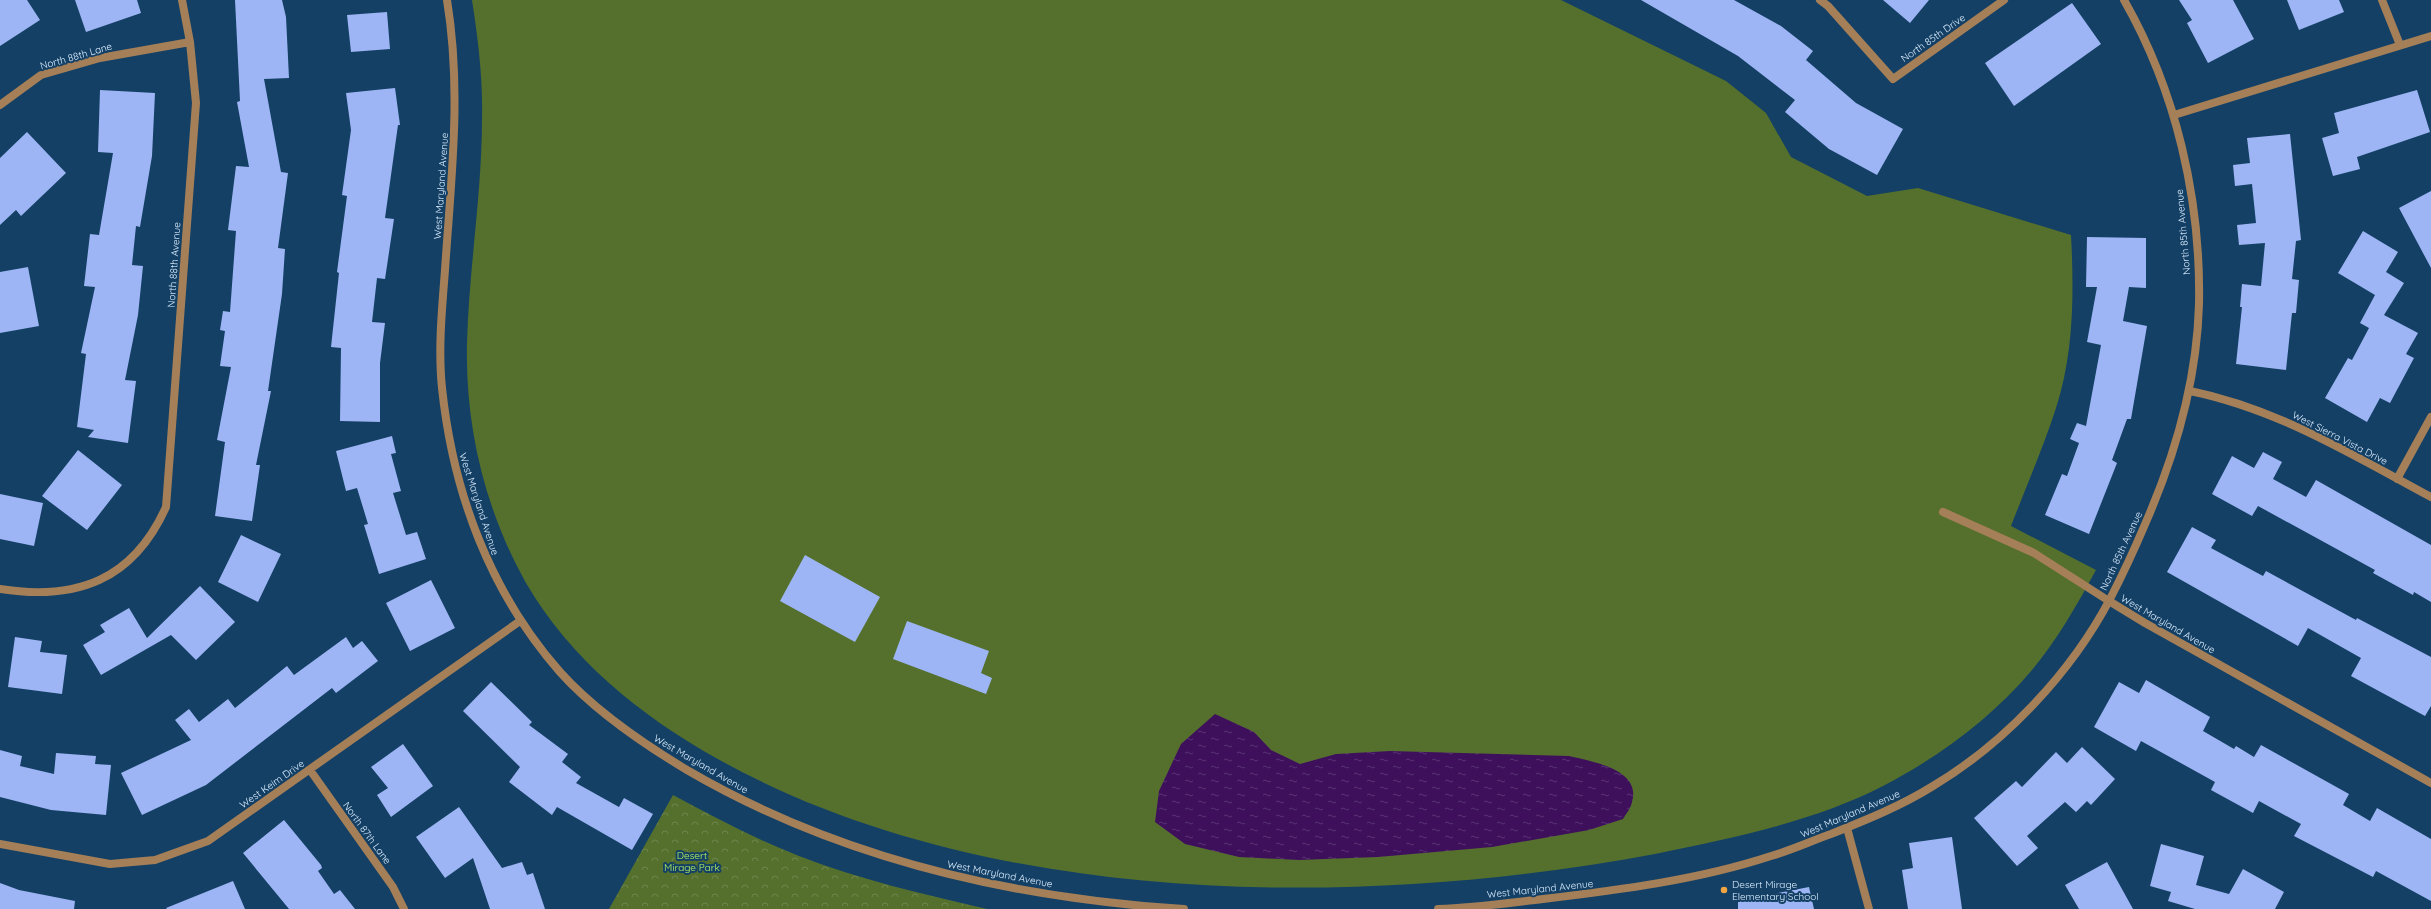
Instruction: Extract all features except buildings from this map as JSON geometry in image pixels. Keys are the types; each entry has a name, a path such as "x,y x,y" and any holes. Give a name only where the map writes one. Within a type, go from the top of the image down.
{"street":[{"name":"North 88th Avenue","path":"0,590 29,594 72,590 104,580 137,554 155,530 166,507 196,103 190,42 182,0"},
{"name":"West Maryland Avenue","path":"447,0 454,54 456,111 440,348 444,406 452,452 476,534 490,568 520,620 562,674 612,720 651,748 706,781 756,807 810,830 908,864 967,879 1081,899 1184,909"},
{"name":"North 85th Drive","path":"1820,0 1828,6 1893,79 2004,0"},
{"name":"North 85th Avenue","path":"2109,601 2162,486 2190,390 2199,305 2197,259 2190,187 2174,115 2153,57 2124,0"},
{"path":"2382,0 2400,45"},
{"path":"2174,115 2431,36"},
{"name":"North 88th Lane","path":"0,106 41,75 100,58 190,42"},
{"name":"West Sierra Vista Drive","path":"2190,390 2221,397 2290,423 2431,497"},
{"path":"2396,479 2431,417"},
{"path":"1943,512 2034,553 2109,601"},
{"name":"West Maryland Avenue","path":"1438,909 1606,892 1701,874 1771,856 1878,815 1935,785 1993,742 2032,704 2062,670 2109,601 2431,783"},
{"name":"West Keim Drive","path":"0,844 110,864 155,860 208,841 520,620"},
{"name":"North 87th Lane","path":"310,770 393,887 404,909"},
{"path":"1847,828 1869,909"}],"green space":[{"path":"472,0 1561,0 1726,81 1766,113 1791,157 1867,196 1918,188 2071,235 2071,323 2062,387 2040,453 2011,526 2096,570 2058,634 2041,659 2016,688 1963,736 1923,763 1883,786 1829,810 1772,828 1655,854 1541,872 1421,883 1299,888 1175,883 1053,869 935,844 821,808 716,758 688,742 661,724 609,683 586,661 544,611 526,583 499,527 480,467 474,437 467,374 468,315 480,175 482,118 480,59"},
{"name":"Desert Mirage Park","path":"673,795 751,835 822,865 892,886 987,909 609,909"}],"water":[{"path":"1215,714 1254,732 1271,750 1300,764 1336,754 1390,751 1569,756 1601,764 1622,774 1629,782 1633,791 1632,802 1630,809 1623,819 1589,830 1492,847 1378,857 1299,860 1239,857 1185,844 1155,822 1159,791 1181,744"}],"place":[{"name":"Desert Mirage Elementary School","path":"1724,890"}]}
